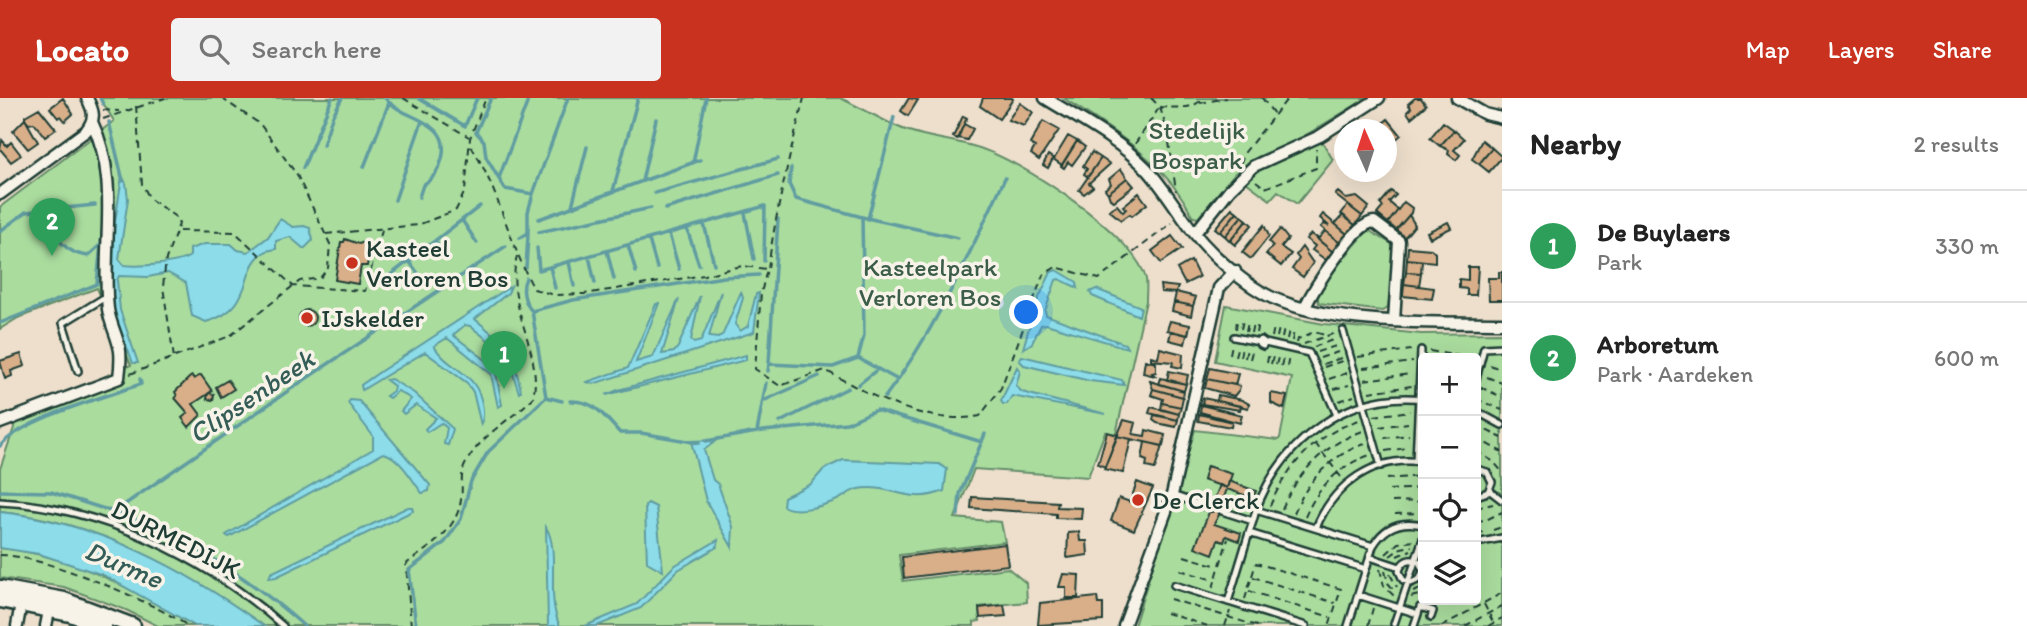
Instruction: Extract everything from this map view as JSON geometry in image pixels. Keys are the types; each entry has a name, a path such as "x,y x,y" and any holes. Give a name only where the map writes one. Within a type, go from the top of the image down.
{"main road":[{"path":"0,588 22,597 132,626"},
{"path":"0,600 22,597"},
{"path":"51,603 104,626"}],"street":[{"path":"0,194 86,131 94,112 87,98"},
{"path":"1045,98 1130,154 1153,176 1205,246 1278,301 1304,309 1394,321 1502,323"},
{"path":"1195,233 1243,175 1316,138 1379,98"},
{"path":"1457,98 1485,114 1502,118"},
{"path":"0,423 119,378 120,351 108,313 107,296 108,172 101,140 92,122"},
{"path":"1304,309 1315,285 1361,228 1374,222 1399,241 1394,321"},
{"path":"1124,626 1172,495 1219,288 1235,271"},
{"path":"16,626 22,597"},
{"path":"46,626 51,603"}],"lane":[{"path":"78,370 63,323 107,296"},
{"path":"1234,337 1262,343 1312,361 1337,415"},
{"path":"1348,345 1381,466"},
{"path":"1481,360 1484,348 1502,347"},
{"path":"1230,602 1264,489 1294,446 1318,425 1337,415 1365,405 1418,399"},
{"path":"1481,414 1502,425"},
{"path":"1418,423 1418,444"},
{"path":"1316,528 1329,502 1345,484 1381,466 1418,462"},
{"path":"1481,471 1489,474 1492,482 1489,490 1481,494"},
{"path":"1489,490 1501,498"},
{"path":"1172,495 1211,508"},
{"name":"DURMEDIJK","path":"0,502 68,510 129,530 199,566 262,607 283,626"},
{"path":"1256,510 1373,546"},
{"path":"1222,512 1253,521"},
{"path":"1348,626 1373,546 1388,528 1418,525"},
{"path":"1249,533 1366,569"},
{"path":"1481,541 1502,537"},
{"path":"1394,624 1422,542"},
{"path":"1370,557 1400,568"},
{"path":"1408,583 1401,577 1400,568 1406,560 1416,560"},
{"path":"1408,583 1418,580"},
{"path":"1174,585 1306,626"},
{"path":"1358,595 1418,614"},
{"path":"1414,626 1420,607 1433,611 1431,617"}],"path":[{"path":"92,122 165,98"},
{"path":"119,378 230,336 300,281 320,278 328,268 330,244 297,175 260,124 221,98"},
{"path":"403,98 470,138"},
{"path":"486,98 470,138 471,146 484,167 517,255 534,289 554,295 584,294 704,275 742,266 767,269"},
{"path":"804,98 784,189 776,207 761,293 755,369 780,386 825,370 876,399 955,420 979,416 1001,388 1044,275 1056,267 1099,279 1181,216"},
{"path":"1151,98 1160,107 1165,121 1177,190 1172,202"},
{"path":"1199,103 1203,98"},
{"path":"1160,107 1183,108 1226,98"},
{"path":"1262,98 1275,115"},
{"path":"1288,98 1245,152 1239,170 1265,188 1316,168 1316,138"},
{"path":"136,106 142,184 150,199 177,218 178,231 166,259 164,278 174,358"},
{"path":"1130,154 1160,107"},
{"path":"325,234 418,225 456,209 465,191 467,156 471,146"},
{"path":"178,231 235,232 264,256 293,286 365,291 383,227"},
{"path":"411,626 406,564 440,538 457,516 462,499 463,470 470,457 490,433 533,398 534,379 513,291 517,255"},
{"path":"1327,335 1296,347 1298,339 1314,332 1327,335 1348,345 1383,352 1421,350 1440,353"},
{"path":"1312,361 1348,345"},
{"path":"1312,361 1348,345"},
{"path":"1312,361 1348,345"},
{"path":"1312,361 1348,345"},
{"path":"1322,382 1355,370 1385,364 1418,362"},
{"path":"1327,393 1358,382 1418,374"},
{"path":"1481,377 1502,383"},
{"path":"1332,404 1362,393 1418,386"},
{"path":"1481,388 1502,397"},
{"path":"1481,400 1502,410"},
{"path":"1267,513 1287,474 1315,443 1347,424 1368,417 1418,411"},
{"path":"1279,517 1297,481 1332,445 1371,429 1418,423"},
{"path":"1481,428 1502,438"},
{"path":"1291,521 1308,488 1339,455 1375,440 1417,435"},
{"path":"1481,441 1502,452"},
{"path":"1315,443 1345,484"},
{"path":"1481,455 1494,462 1502,472"},
{"path":"1386,479 1418,476"},
{"path":"1389,490 1418,488"},
{"path":"1481,507 1490,506 1501,498"},
{"path":"1392,502 1418,501"},
{"path":"1481,520 1502,512"},
{"path":"1395,514 1418,513"},
{"path":"1481,532 1502,527"},
{"path":"1210,596 1228,539"},
{"path":"0,555 62,570 115,589 168,613 188,626"},
{"path":"1184,556 1219,567"},
{"path":"1243,606 1256,563 1341,589 1329,626"},
{"path":"1180,570 1215,581"},
{"path":"1252,577 1336,603"},
{"path":"1412,592 1418,590"},
{"path":"1248,591 1332,617"},
{"path":"1442,626 1502,593"},
{"path":"1410,597 1418,595"},
{"path":"1170,599 1257,626"},
{"path":"1368,626 1376,600"},
{"path":"1225,626 1230,602"},
{"path":"1484,603 1494,624"},
{"path":"1465,626 1502,606"},
{"path":"1166,613 1208,626"},
{"path":"1488,626 1502,618"}],"green space":[{"name":"Kasteelpark Verloren Bos","path":"100,98 840,98 907,131 976,147 1019,166 1073,201 1121,241 1137,261 1146,279 1146,301 1116,434 1105,432 1088,477 974,469 955,518 1001,522 1005,542 899,555 903,581 1008,568 1026,583 1027,602 979,607 980,621 974,622 974,626 264,626 203,586 139,551 71,526 0,512 0,469 18,416 131,365 97,288 18,318 0,329 0,207 114,121"},
{"name":"Stedelijk Bospark","path":"1063,98 1367,98 1301,138 1258,157 1235,173 1198,218 1193,217 1168,180 1137,149"},
{"path":"1322,141 1333,160 1297,204 1278,191 1270,200 1246,182 1255,172"},
{"path":"1368,230 1395,246 1388,308 1382,311 1319,303 1316,291"},
{"path":"1226,305 1324,324 1421,334 1502,333 1502,626 1134,626 1195,430 1278,440 1292,378 1215,361"},
{"path":"0,548 53,558 102,576 195,626 158,626 126,610 64,587 0,578"}],"water":[{"path":"122,176 126,183 128,199 119,259 124,265 177,261 190,256 190,249 205,244 231,244 238,250 248,252 268,237 280,219 293,227 310,228 313,240 304,249 290,237 276,241 276,249 266,251 257,259 240,298 233,307 222,316 206,322 192,316 186,283 168,273 148,277 119,276 117,280 120,310 138,363 133,363 111,306 109,261"},
{"path":"1057,270 1077,282 1078,288 1056,280 1046,315 1125,344 1127,348 1046,324 1041,325 1032,343 1023,349 1035,306 1051,272"},
{"path":"511,286 508,293 475,319 512,350 521,391 519,393 507,355 470,326 465,325 453,335 491,364 496,372 502,405 498,407 491,374 447,338 434,346 440,355 475,386 483,409 481,425 473,392 467,383 425,352 362,390 361,385 381,371"},
{"path":"1096,289 1141,307 1139,316 1092,296 1090,292"},
{"path":"721,292 709,337 718,338 723,334 741,292 743,298 735,324 740,331 748,326 756,294 759,293 754,332 593,384 587,382 628,368 656,304 659,303 636,362 653,357 679,299 662,354 674,352 678,347 700,296 691,340 694,343 701,341"},
{"path":"746,355 746,360 606,395 618,390"},
{"path":"1022,356 1122,380 1124,385 1090,381 1024,365 1019,360"},
{"path":"1017,367 1020,371 1016,386 1022,392 1106,414 1012,396 1007,404 1003,404 1001,401"},
{"path":"391,379 414,393 453,429 448,445 444,444 447,428 441,423 427,432 425,429 436,418 416,405 404,414 401,411 411,399 398,391 389,398 386,396 393,391 394,386 386,380"},
{"path":"350,400 359,401 430,485 429,491 422,493 400,464 383,453 229,537 226,535 373,449 373,436 348,403"},
{"path":"717,440 704,450 713,480 718,484 733,527 732,547 706,501 691,441"},
{"path":"843,460 939,464 947,469 944,491 920,496 880,489 859,489 816,507 795,509 783,506 784,497 811,484 824,469"},
{"path":"648,503 656,507 663,571 647,562 645,506"},
{"path":"412,507 413,511 269,578 271,573"},
{"name":"Durme","path":"0,512 71,526 139,551 203,586 264,626 195,626 103,575 39,554 0,548"},
{"path":"546,527 552,549 554,602 560,626 548,626"},
{"path":"718,540 717,547 678,570 641,608 597,626 585,626 637,604 674,566"}],"building":[{"path":"63,98 73,114 65,121 61,116 58,118 50,108"},
{"path":"909,98 918,100 908,116 901,111"},
{"path":"983,98 1013,99 999,119 980,106"},
{"path":"1415,98 1421,98 1426,105 1411,118 1407,112 1411,108 1408,104"},
{"path":"1020,103 1033,112 1024,126 1008,120"},
{"path":"39,108 56,129 45,137 34,123 29,124 25,119 25,116"},
{"path":"963,116 967,118 957,139 953,137"},
{"path":"25,119 38,142 28,149 13,131"},
{"path":"1043,121 1059,130 1039,160 1031,154 1035,147 1030,144"},
{"path":"1443,122 1454,130 1440,146 1430,138"},
{"path":"964,124 973,129 967,140 958,138"},
{"path":"1454,130 1464,139 1454,150 1460,155 1456,160 1448,154 1449,150 1440,146"},
{"path":"1068,136 1077,141 1062,165 1053,159 1048,168 1043,165 1048,155 1054,159"},
{"path":"2,140 7,146 11,142 21,155 11,162 0,149"},
{"path":"1482,140 1492,148 1479,164 1472,159"},
{"path":"1077,141 1085,147 1072,165 1068,162 1064,168 1061,166"},
{"path":"1492,148 1502,157 1489,172 1479,164"},
{"path":"1092,152 1101,158 1088,177 1084,174 1087,169 1083,166"},
{"path":"1101,158 1110,164 1089,183 1093,187 1084,194 1079,190"},
{"path":"1121,169 1127,178 1108,193 1105,189 1111,184 1109,179"},
{"path":"1127,178 1134,186 1114,201 1110,199 1108,193"},
{"path":"1391,191 1396,195 1389,202 1398,210 1388,223 1377,214 1383,207 1380,204"},
{"path":"1338,192 1346,199 1357,197 1369,207 1362,216 1335,195"},
{"path":"1139,193 1147,204 1132,216 1130,214 1121,220 1109,210 1117,205 1123,212 1126,209 1123,206"},
{"path":"1404,202 1412,208 1411,213 1396,230 1388,223"},
{"path":"1348,205 1362,216 1355,225 1341,214"},
{"path":"1232,208 1237,212 1220,232 1215,228"},
{"path":"1237,212 1242,216 1225,236 1220,232"},
{"path":"1323,214 1347,234 1340,243 1321,227 1324,224 1329,226 1320,218"},
{"path":"1343,215 1355,225 1347,234 1335,224"},
{"path":"1409,215 1415,225 1405,237 1396,230"},
{"path":"1242,216 1247,220 1230,241 1225,236"},
{"path":"1247,220 1252,225 1235,245 1230,241"},
{"path":"1448,222 1451,228 1430,238 1427,232"},
{"path":"1264,225 1269,236 1251,259 1242,252"},
{"path":"1280,229 1288,239 1281,247 1291,254 1281,266 1266,254 1273,246 1269,242"},
{"path":"1325,231 1340,243 1333,252 1315,237 1319,238"},
{"path":"1311,234 1333,252 1326,260 1312,250 1315,246 1306,239"},
{"path":"1172,236 1182,249 1161,263 1152,251"},
{"name":"Kasteel Verloren Bos","path":"345,239 359,244 364,242 365,247 370,249 367,266 361,266 358,284 335,280 341,242"},
{"path":"1302,247 1313,263 1303,277 1292,269 1299,259 1296,255"},
{"path":"1408,247 1431,249 1435,253 1435,262 1407,259"},
{"path":"1407,259 1422,261 1421,273 1406,272"},
{"path":"1191,261 1199,277 1185,284 1177,269"},
{"path":"1468,267 1478,267 1476,295 1467,295 1467,289 1459,288 1459,279 1468,280"},
{"path":"1406,272 1421,273 1419,286 1404,284"},
{"path":"1499,272 1502,272 1502,300 1489,300 1488,278 1499,278"},
{"path":"1404,284 1434,288 1432,299 1403,296"},
{"path":"1160,285 1178,287 1176,292 1196,297 1193,306 1174,302 1176,293 1161,292"},
{"path":"1174,302 1193,306 1191,316 1172,311"},
{"name":"IJskelder","path":"304,310 310,310 315,318 313,324 304,326 299,321 299,315"},
{"path":"1170,321 1190,325 1188,335 1167,330"},
{"path":"1171,331 1187,335 1185,344 1169,340"},
{"path":"1160,348 1183,354 1182,368 1172,366 1173,362 1151,360 1151,356 1158,358"},
{"path":"21,354 25,366 11,371 12,376 5,379 0,361"},
{"path":"1145,360 1156,363 1156,372 1152,373 1155,376 1143,373"},
{"path":"1210,368 1238,374 1235,385 1207,379"},
{"path":"1169,371 1188,375 1186,384 1167,380"},
{"path":"201,375 212,391 209,393 214,394 213,400 207,399 208,394 193,404 201,415 189,427 182,418 188,413 175,398 175,392 192,376 194,379"},
{"path":"1161,378 1186,384 1184,391 1159,384"},
{"path":"1207,379 1240,386 1239,390 1234,396 1205,388"},
{"path":"228,380 234,389 221,397 216,387"},
{"path":"1150,381 1184,391 1183,397 1153,389"},
{"path":"1153,389 1183,397 1181,407 1162,403 1163,399 1151,395"},
{"path":"1271,393 1287,396 1284,409 1271,403"},
{"path":"1218,395 1242,400 1249,404 1248,408 1217,401"},
{"path":"1203,398 1241,406 1240,410 1202,404"},
{"path":"1162,403 1181,407 1179,414 1161,409"},
{"path":"1201,405 1242,415 1240,423 1200,412"},
{"path":"1151,407 1179,414 1178,420 1149,413"},
{"path":"1199,414 1232,422 1231,427 1198,421"},
{"path":"1154,415 1178,420 1176,427 1157,423 1153,420"},
{"path":"1124,420 1136,423 1133,434 1145,436 1146,430 1165,435 1163,446 1117,436"},
{"path":"1107,432 1118,435 1105,467 1098,464"},
{"path":"1117,436 1131,439 1123,473 1104,469"},
{"path":"1145,442 1162,446 1155,469 1146,467 1147,461 1142,459"},
{"path":"1207,466 1232,474 1227,488 1203,480"},
{"path":"1229,481 1256,491 1253,498 1227,489 1222,503 1225,504 1214,524 1241,533 1239,541 1226,536 1224,542 1218,540 1213,554 1195,547 1220,485 1227,488"},
{"path":"1137,482 1153,488 1134,530 1111,521 1119,498 1130,502"},
{"path":"972,497 1058,502 1057,507 1082,508 1081,519 1056,518 1056,514 971,508"},
{"path":"1079,532 1080,541 1087,541 1088,555 1067,558 1068,533"},
{"path":"1005,544 1008,565 904,578 902,557"},
{"path":"1063,574 1079,575 1078,598 1066,598 1066,587 1059,587"},
{"path":"1097,597 1098,604 1103,604 1103,621 1038,625 1040,603"},
{"path":"1004,605 1006,616 980,618 979,608"}],"waterway":[{"path":"100,98 103,104"},
{"path":"303,168 332,98"},
{"path":"323,145 332,117 342,98"},
{"path":"385,98 394,106 434,128 440,136 443,146 441,163 435,174 423,185 419,197"},
{"name":"Clipsenbeek","path":"418,98 465,126 477,98"},
{"name":"Clipsenbeek","path":"491,98 476,132 484,141 486,157 505,189 533,194 528,212 528,233 520,238"},
{"path":"499,178 529,98"},
{"path":"533,194 568,98"},
{"path":"613,191 638,98"},
{"path":"693,163 706,98"},
{"path":"364,167 389,103"},
{"path":"868,219 894,117"},
{"path":"642,181 656,119"},
{"path":"395,200 422,121"},
{"path":"109,122 123,181"},
{"path":"572,206 587,147"},
{"path":"655,193 778,159"},
{"path":"539,219 700,160"},
{"path":"791,168 789,184 796,199 862,217"},
{"path":"665,209 778,175"},
{"path":"885,397 936,318 1005,178"},
{"path":"0,231 26,212 95,205"},
{"path":"384,280 480,206"},
{"path":"537,248 539,270 765,206 764,261"},
{"path":"539,232 651,208"},
{"path":"53,209 47,220 58,239 68,248 88,256 99,246"},
{"path":"745,213 754,259"},
{"path":"768,371 769,364 833,367 858,358 864,335 862,217 958,238"},
{"path":"769,363 778,219"},
{"path":"462,220 477,243"},
{"path":"0,323 97,284 103,224"},
{"path":"704,224 714,264"},
{"path":"687,229 699,265"},
{"path":"669,234 679,269"},
{"name":"Clipsenbeek","path":"526,268 528,235"},
{"path":"649,240 657,268"},
{"path":"435,241 446,256"},
{"path":"628,245 636,272"},
{"name":"Clipsenbeek","path":"0,491 51,492 114,512 295,386 506,246"},
{"path":"607,251 614,279"},
{"path":"589,256 595,283"},
{"path":"409,261 425,283"},
{"path":"569,262 574,286"},
{"path":"550,267 555,288"},
{"path":"532,311 573,300 724,277 759,275"},
{"name":"Clipsenbeek","path":"526,278 524,295 532,311 546,397 562,401"},
{"path":"858,358 898,380"},
{"path":"858,385 878,369"},
{"path":"763,401 819,376"},
{"path":"0,446 27,426 66,409 141,384 140,379"},
{"path":"757,432 766,383"},
{"path":"780,422 848,388"},
{"name":"Clipsenbeek","path":"416,626 409,570 445,542 461,519 471,481 488,452 546,397"},
{"path":"570,401 593,406 620,433 641,433 699,443"},
{"path":"706,441 763,431 847,423 876,410 982,442"},
{"path":"958,515 960,494 985,434"},
{"path":"115,512 166,533 215,560 261,591 304,626"}],"place":[{"name":"Arboretum","path":"52,256"},
{"name":"Kasteel Verloren Bos","path":"352,263"},
{"name":"IJskelder","path":"307,318"},
{"name":"De Buylaers","path":"504,389"},
{"name":"De Clerck","path":"1138,500"}]}
